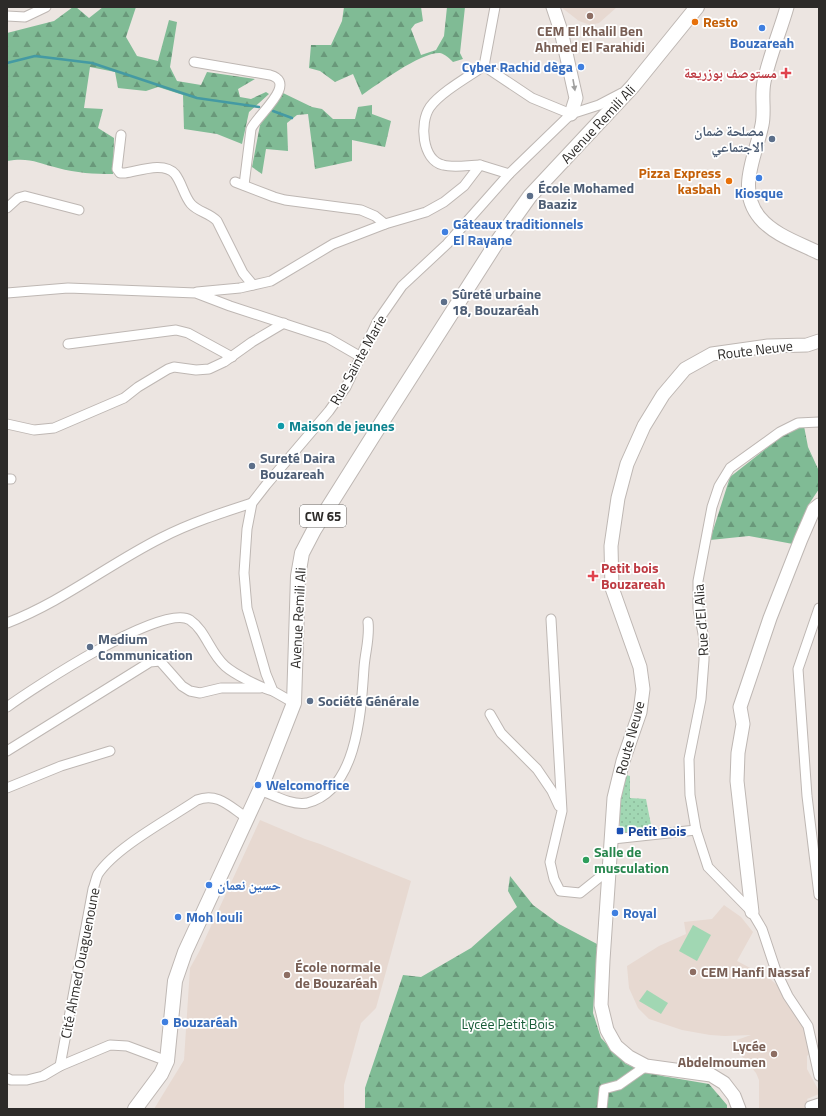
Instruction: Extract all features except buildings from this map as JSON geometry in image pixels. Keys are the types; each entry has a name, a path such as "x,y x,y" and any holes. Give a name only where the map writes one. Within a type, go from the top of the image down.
{"main road":[{"path":"553,7 561,31 576,98 571,114"},
{"name":"Avenue Remili Ali","path":"135,1109 161,1074 167,1061 175,981 185,952 260,790 294,703 298,576 302,553 314,530 497,242 522,207 530,196 633,86 697,7"},
{"path":"787,7 764,83 763,123 748,173 749,190 752,205 759,217 770,227 819,253"},
{"name":"Route Neuve","path":"739,1109 734,1096 724,1082 711,1075 646,1066 629,1057 616,1046 607,1030 601,1005 602,960 613,839 614,798 623,761 640,712 643,689 640,667 612,588 611,546 618,498 627,464 644,426 663,395 685,369 712,354 768,346 808,345 819,341"},
{"path":"752,912 737,781 738,753 743,724 740,707 770,618 814,509 819,505"}],"street":[{"path":"7,16 25,17 46,7"},
{"path":"496,7 484,66 436,100 427,112 423,127 426,146 437,163 445,166 480,165 509,174"},
{"path":"194,62 270,75 276,77 280,81 280,88 277,94 253,123 244,185"},
{"path":"484,66 532,98 571,114"},
{"name":"Rue Sainte Marie","path":"272,691 247,608 244,573 247,529 252,504 266,485 329,412 346,387 377,322 402,286 447,244 509,174 571,114 599,106 633,86"},
{"path":"121,135 117,169 120,173 159,167 169,170 175,174 191,204 217,221 243,273 253,285"},
{"path":"7,293 68,288 196,292 240,288 271,281 333,244 385,224 426,212 444,202 464,186 480,165"},
{"path":"235,182 279,198 361,210 375,216 385,224"},
{"path":"7,208 18,198 25,196 79,210"},
{"path":"196,292 230,306 328,338 361,356"},
{"path":"7,424 34,430 54,428 124,398 138,387 168,369 174,367 196,370 209,369 224,362 252,342 284,323"},
{"path":"68,344 176,330 188,333 232,357"},
{"name":"Rue d'El Alia","path":"819,422 798,423 780,432 730,468 719,486 712,507 698,582 698,608 704,639 704,660 701,699 689,759 690,795 696,830 708,867 752,912 762,930 776,971 788,996 808,1026 819,1076"},
{"path":"7,623 24,617 161,538 201,520 252,504"},
{"path":"819,608 798,669 806,796 819,895"},
{"path":"7,707 33,688 116,640 149,626 182,618 189,619 200,630 224,666 260,688"},
{"path":"551,619 562,811 550,862 554,879 560,892 580,894 610,869"},
{"path":"260,790 294,802 305,803 318,798 329,791 347,765 354,744 362,703 364,666 370,636 368,622"},
{"path":"7,751 150,662 160,661 182,686 190,691 200,693 221,688 260,688 272,691 294,703"},
{"path":"490,714 501,733 537,769 552,791 562,811"},
{"path":"7,788 60,766 110,751"},
{"name":"Cité Ahmed Ouaguenoune","path":"60,1066 93,889 98,875 110,860 128,846 197,800 207,796 215,797 247,818"},
{"path":"613,839 696,830"},
{"path":"7,1078 11,1080 27,1080 43,1076 60,1066 110,1046 127,1046 167,1061"},
{"path":"602,1109 604,1089 619,1086 646,1066"}],"shaded area":[{"name":"CEM El Khalil Ben Ahmed El Farahidi","path":"561,7 617,7 599,23 590,25 579,21"},
{"name":"École normale de Bouzaréah","path":"260,820 411,881 376,1008 361,1023 344,1085 344,1109 154,1109 184,1060 190,968 199,952"},
{"name":"CEM Hanfi Nassaf","path":"724,905 741,917 753,932 737,961 769,978 793,999 806,1030 810,1053 807,1056 807,1069 819,1091 819,1094 807,1099 811,1109 759,1109 759,1080 756,1073 741,1055 731,1051 731,1042 751,1035 710,1035 682,1030 649,1019 638,1008 629,988 627,966 659,946 686,934 684,922 712,919"}],"green space":[{"path":"73,7 76,7 89,18 103,7 136,7 126,37 137,56 158,61 169,20 177,22 170,67 177,81 201,85 207,72 255,79 238,89 240,97 251,99 266,92 269,94 249,112 242,144 217,134 184,129 183,95 158,87 146,91 118,88 115,72 90,67 84,108 103,109 98,128 114,138 113,174 72,171 28,160 7,161 7,33 54,21"},
{"path":"344,7 421,7 423,21 415,24 411,29 421,55 436,50 444,36 447,7 465,7 460,53 463,59 453,62 440,53 432,54 411,63 362,95 353,74 335,82 320,71 309,68 311,45 331,45 342,21"},
{"path":"283,93 312,107 322,109 333,119 355,119 358,107 372,105 372,114 391,121 385,147 352,140 352,161 315,169 308,114 297,115 287,123 288,151 266,149 262,174 252,167 260,125"},
{"path":"804,426 808,447 819,471 819,489 809,504 793,544 749,536 710,540 730,477 782,436"},
{"path":"623,774 630,776 630,798 646,799 652,830 628,833 620,831 619,799"},
{"name":"Lycée Petit Bois","path":"510,876 533,905 559,924 597,944 593,1013 601,1038 626,1064 662,1076 709,1084 727,1105 727,1109 365,1109 365,1088 403,975 421,977 471,948 517,907 508,891"},
{"path":"693,925 711,935 697,961 679,951"},
{"path":"647,990 668,1003 661,1014 639,1001"}],"waterway":[{"path":"7,63 35,56 92,63 197,98 259,107"},
{"path":"273,111 292,118"}],"place":[{"name":"CEM El Khalil Ben Ahmed El Farahidi","path":"590,16"},
{"name":"Resto","path":"695,22"},
{"name":"Bouzareah","path":"762,28"},
{"name":"Cyber Rachid dèga","path":"581,67"},
{"name":"مستوصف بوزريعة","path":"786,73"},
{"name":"مصلحة ضمان الاجتماعي","path":"772,139"},
{"name":"Kiosque","path":"759,178"},
{"name":"Pizza Express kasbah","path":"729,181"},
{"name":"École Mohamed Baaziz","path":"530,196"},
{"name":"Gâteaux traditionnels El Rayane","path":"445,232"},
{"name":"Sûreté urbaine 18, Bouzaréah","path":"444,302"},
{"name":"Maison de jeunes","path":"281,426"},
{"name":"Sureté Daira Bouzareah","path":"252,466"},
{"name":"Petit bois Bouzareah","path":"593,576"},
{"name":"Medium Communication","path":"90,647"},
{"name":"Société Générale","path":"310,701"},
{"name":"Welcomoffice","path":"258,785"},
{"name":"Petit Bois","path":"620,831"},
{"name":"Salle de musculation","path":"586,860"},
{"name":"حسين نعمان","path":"209,885"},
{"name":"Royal","path":"615,913"},
{"name":"Moh louli","path":"178,917"},
{"name":"CEM Hanfi Nassaf","path":"693,972"},
{"name":"École normale de Bouzaréah","path":"287,975"},
{"name":"Bouzaréah","path":"165,1022"},
{"name":"Lycée Abdelmoumen","path":"774,1054"}]}
